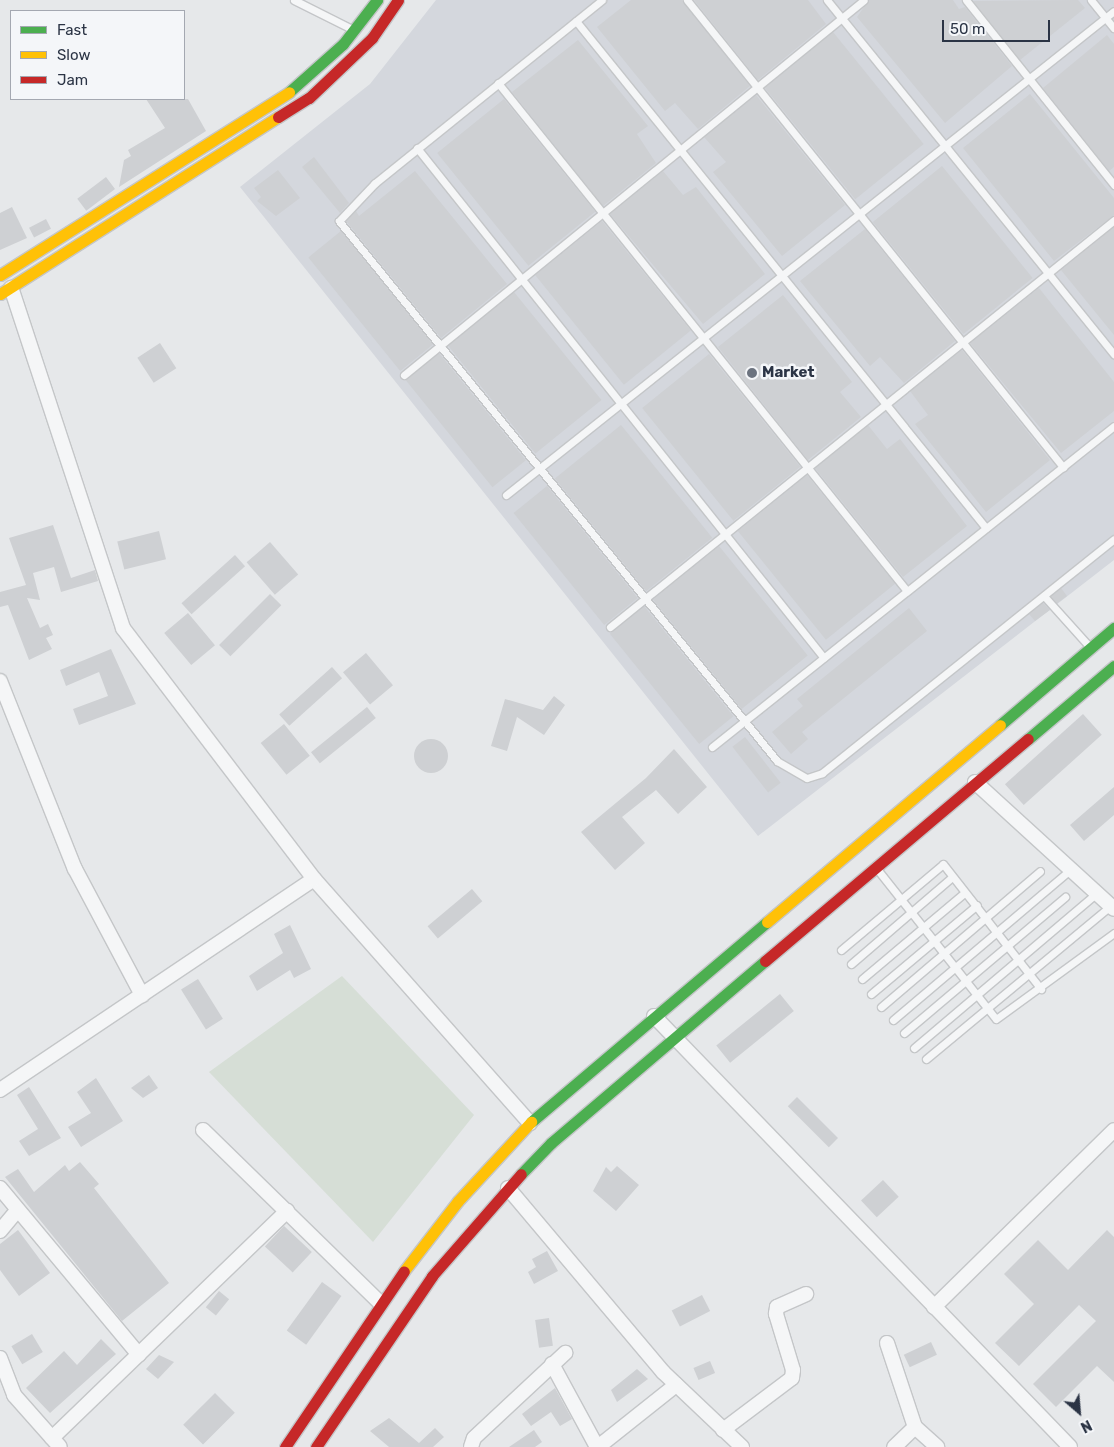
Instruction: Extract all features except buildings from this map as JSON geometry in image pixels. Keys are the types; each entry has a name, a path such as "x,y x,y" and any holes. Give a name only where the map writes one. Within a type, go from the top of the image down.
{"main road":[{"path":"0,275 280,100 354,30 377,0"},
{"path":"6,291 309,98 372,38 398,0"},
{"path":"286,1447 380,1303 458,1201 530,1123 1114,628"},
{"path":"316,1447 432,1276 508,1188 551,1143 855,882 1114,666"},
{"path":"837,862 855,882"}],"street":[{"path":"6,291 123,628 314,879 530,1123"},
{"path":"0,680 74,869 142,995"},
{"path":"975,782 1112,907"},
{"path":"0,1090 314,879"},
{"path":"654,1016 1070,1447"},
{"path":"203,1130 380,1303"},
{"path":"934,1307 1114,1130"},
{"path":"0,1188 16,1212 139,1354"},
{"path":"508,1188 676,1385 742,1447"},
{"path":"0,1358 14,1395 56,1443 139,1354 287,1211"},
{"path":"0,1231 16,1212"},
{"path":"723,1430 792,1378 794,1370 776,1314 777,1307 806,1294"},
{"path":"887,1343 915,1428 937,1447"},
{"path":"471,1447 474,1438 565,1353"},
{"path":"552,1364 598,1447 676,1385"},
{"path":"894,1447 915,1428"}],"lane":[{"path":"294,0 354,30"},
{"path":"602,0 417,148 339,221 744,722 789,768 807,778 822,773 1114,539"},
{"path":"688,0 1063,467"},
{"path":"827,0 1114,354"},
{"path":"404,375 864,0"},
{"path":"966,0 1114,185"},
{"path":"1091,0 1114,28"},
{"path":"506,495 1114,11"},
{"path":"576,21 986,528"},
{"path":"498,83 907,591"},
{"path":"417,148 824,658"},
{"path":"610,627 1114,220"},
{"path":"712,747 1114,426"},
{"path":"1044,596 1090,648"},
{"path":"841,950 943,864 963,894 977,905 1006,946 1041,989"},
{"path":"874,866 946,953 996,1019 1041,989 1114,933"},
{"path":"893,1020 1071,868"},
{"path":"881,1007 1040,871"},
{"path":"851,964 951,878"},
{"path":"914,1048 1097,893"},
{"path":"862,979 963,894"},
{"path":"904,1032 1066,897"},
{"path":"871,994 977,905"},
{"path":"926,1058 988,1008 1027,973 1112,907"}],"shaded area":[{"name":"Market","path":"436,0 1114,0 1114,560 758,836 240,187 370,84"},
{"path":"342,976 474,1115 373,1242 209,1072"}],"traffic: fast":[{"path":"289,92 343,44 377,0"},
{"path":"1000,725 1114,628"},
{"path":"1028,739 1114,666"},
{"path":"531,1122 767,922"},
{"path":"521,1174 551,1143 765,961"}],"traffic: slow":[{"path":"0,275 289,92"},
{"path":"0,294 278,117"},
{"path":"767,922 1000,725"},
{"path":"404,1271 458,1201 531,1122"}],"traffic: jam":[{"path":"278,117 309,98 372,38 398,0"},
{"path":"765,961 1028,739"},
{"path":"316,1447 432,1276 521,1174"},
{"path":"285,1447 404,1271"}],"place":[{"name":"Market","path":"752,373"}]}
